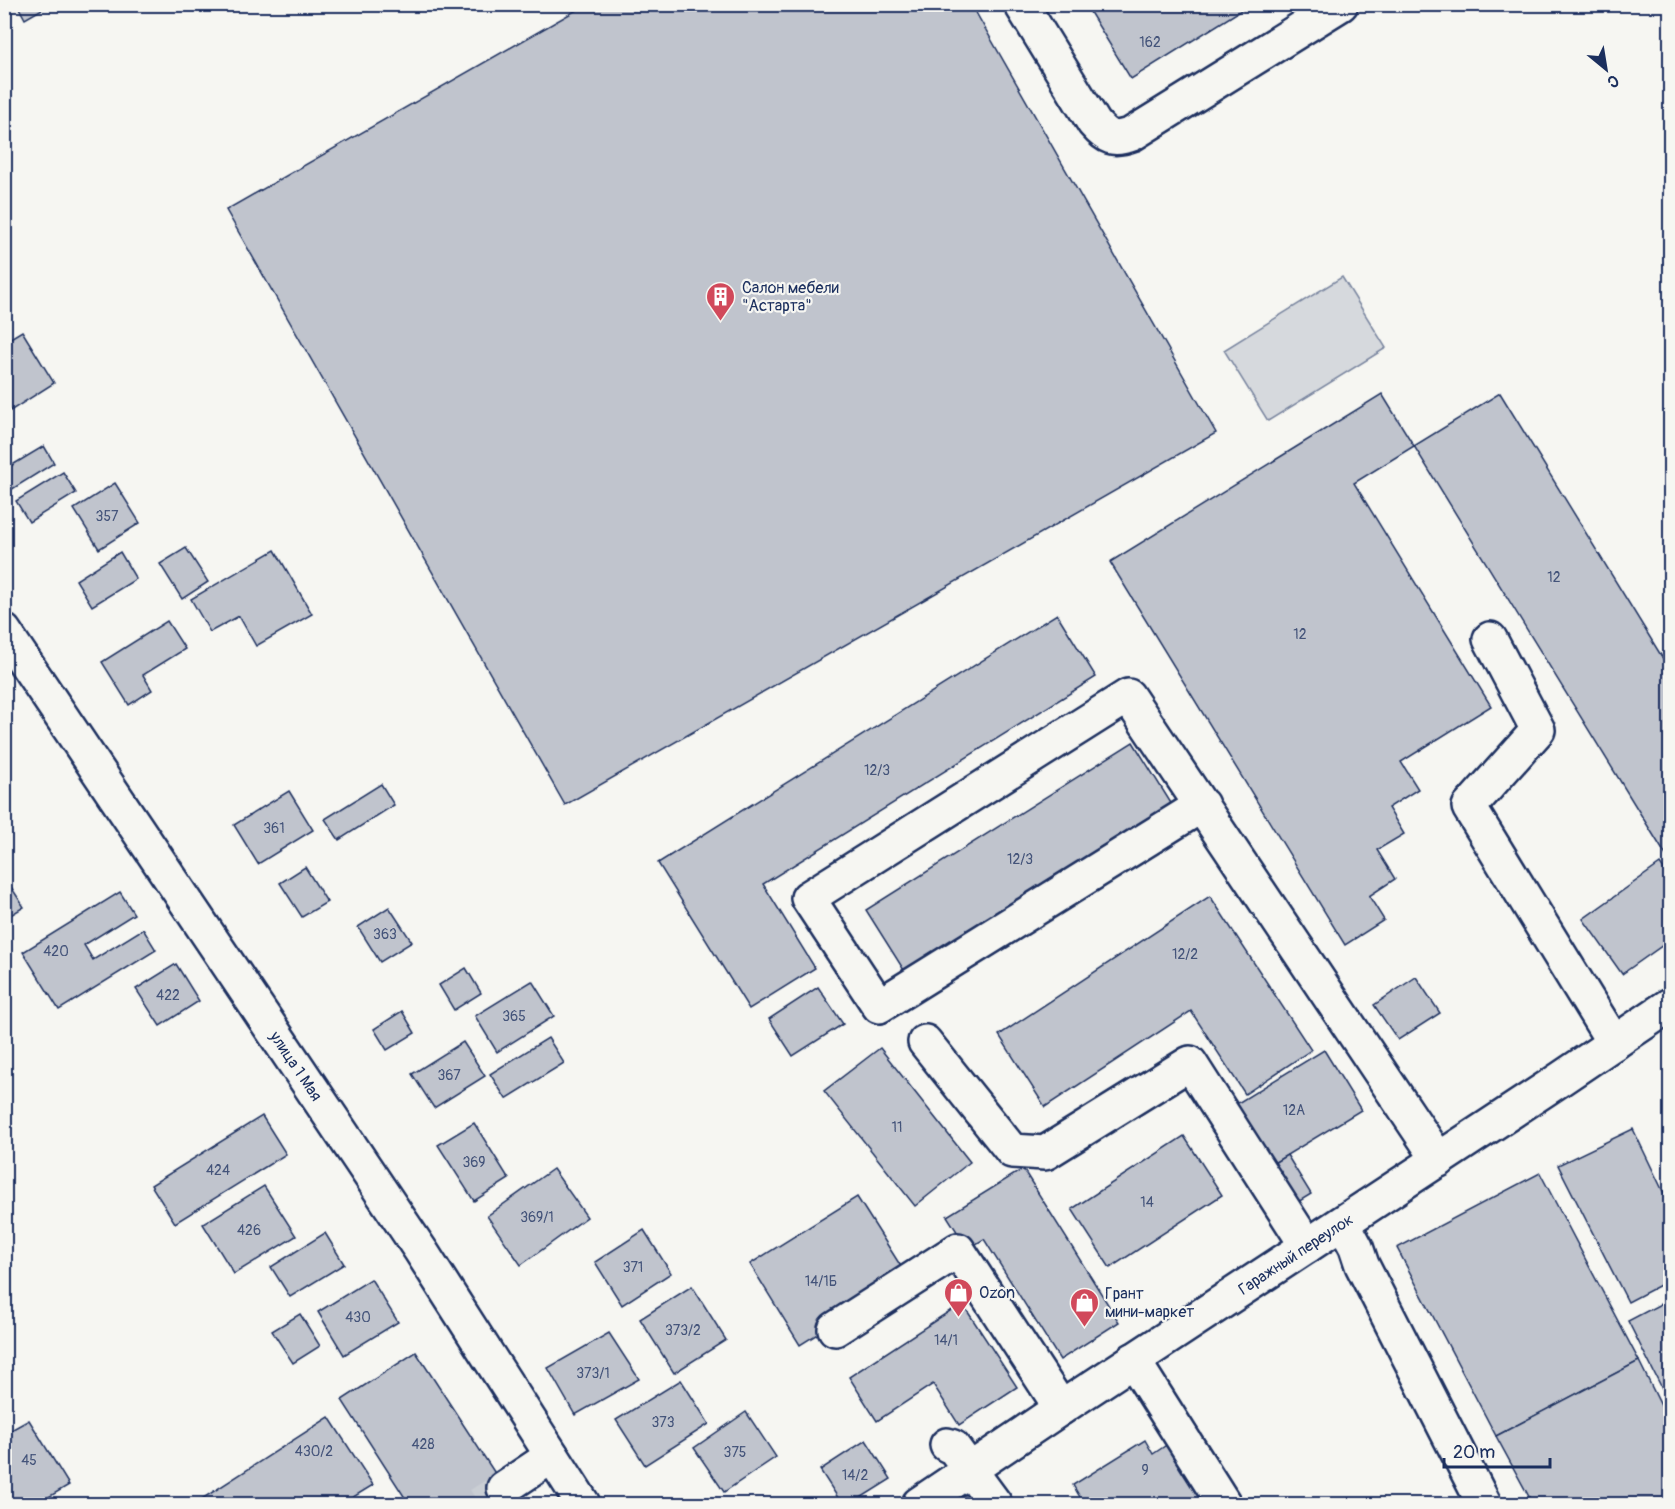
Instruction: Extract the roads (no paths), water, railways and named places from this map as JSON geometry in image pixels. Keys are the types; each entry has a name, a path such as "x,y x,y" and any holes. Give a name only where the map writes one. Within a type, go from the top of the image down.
{"street":[{"path":"1021,4 1094,123 1110,137 1120,139 1132,134 1341,4"},
{"name":"улица 1 Мая","path":"4,631 421,1251 583,1504"},
{"path":"1490,639 1538,730 1469,807 1614,1042"},
{"path":"1202,805 879,1006 808,898 1128,696 1202,805 1438,1160"},
{"name":"Гаражный переулок","path":"922,1503 1133,1360 1671,1005"},
{"path":"925,1042 1012,1151 1045,1153 1190,1063 1307,1246"},
{"path":"1343,1223 1356,1247 1362,1265 1484,1504"},
{"path":"835,1329 958,1250 1061,1408"},
{"path":"1133,1360 1224,1504"},
{"path":"947,1445 953,1447 995,1504"},
{"path":"504,1488 552,1456"}],"tunnel":[{"path":"479,1504 504,1488"}],"place":[{"name":"Салон мебели \"Астарта\"","path":"721,322"},
{"name":"Ozon","path":"958,1318"},
{"name":"Грант мини-маркет","path":"1084,1328"}]}
